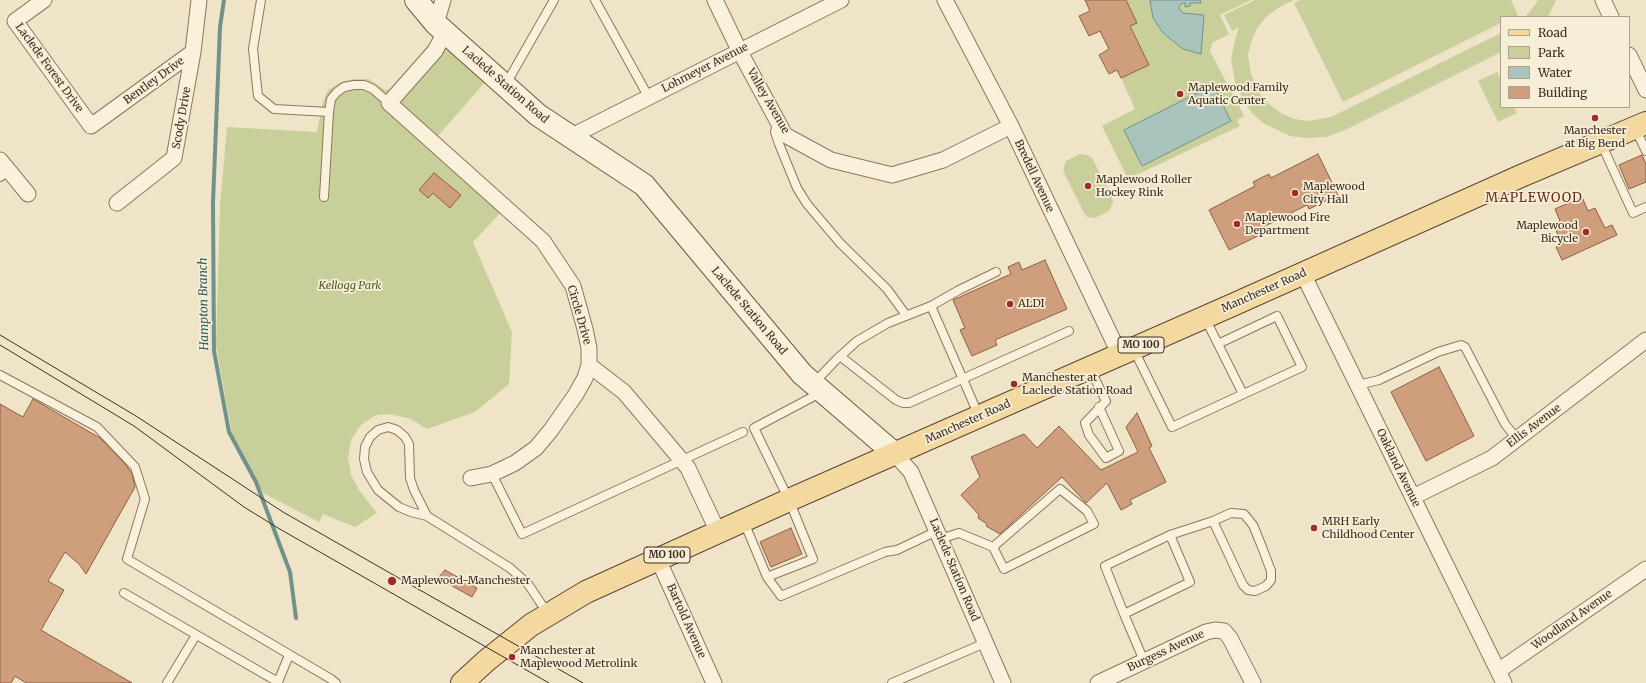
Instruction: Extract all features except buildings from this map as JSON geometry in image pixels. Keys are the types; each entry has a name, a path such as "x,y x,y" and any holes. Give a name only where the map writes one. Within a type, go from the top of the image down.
{"main road":[{"name":"Manchester Road","path":"462,683 513,639 548,614 586,592 789,500 1204,318 1514,179 1641,126"}],"street":[{"name":"Laclede Forest Drive","path":"44,0 15,21 91,126"},
{"name":"Bentley Drive","path":"91,126 193,52 199,0"},
{"name":"Laclede Station Road","path":"416,0 440,28 538,115 644,185 802,374 895,454 911,472 1003,683"},
{"path":"389,102 435,50 440,28 443,0"},
{"name":"Valley Avenue","path":"715,0 739,50 785,136 831,160 892,175 943,160 1011,126"},
{"name":"Bredell Avenue","path":"945,0 1127,352"},
{"path":"1603,0 1611,16"},
{"name":"Lohmeyer Avenue","path":"570,137 835,1"},
{"name":"Scody Drive","path":"117,203 174,158 193,52"},
{"path":"1630,57 1646,90"},
{"name":"Circle Drive","path":"389,102 543,241 573,286 589,348 589,365"},
{"path":"3,169 28,194"},
{"name":"Oakland Avenue","path":"1303,274 1501,677"},
{"name":"Ellis Avenue","path":"1413,497 1492,458 1646,340"},
{"path":"471,478 492,474 515,463 536,448 551,430 576,394 585,378 589,365 624,392 682,460 688,468 718,532"},
{"name":"Bartold Avenue","path":"658,559 714,683"},
{"name":"Woodland Avenue","path":"1501,677 1646,569"},
{"name":"Burgess Avenue","path":"1098,683 1206,632 1215,630 1224,631 1230,638 1253,683"}],"lane":[{"path":"261,0 253,49 258,96 274,109 329,112"},
{"path":"504,86 554,0"},
{"path":"595,0 648,96"},
{"path":"324,197 331,99 344,87 364,85 373,89 389,102"},
{"path":"777,120 775,132 778,144 797,188 807,204 840,244 887,289 906,315"},
{"path":"1641,126 1646,151"},
{"path":"1601,142 1633,213 1646,207"},
{"path":"768,577 813,559 789,500 754,428 818,388 840,356 857,341 888,323 931,306 996,272"},
{"path":"931,306 980,417"},
{"path":"1127,352 1172,427 1302,367 1277,316 1218,344"},
{"path":"1204,318 1243,394"},
{"path":"840,356 896,400 903,403 908,403 1069,331"},
{"path":"1358,385 1379,380 1438,352 1460,345 1465,347 1505,424 1517,439"},
{"path":"1090,368 1106,400 1099,407 1085,423 1089,435 1106,458 1119,451 1099,407"},
{"path":"0,375 97,427 135,467 145,499 127,559 336,683"},
{"path":"427,516 414,490 410,478 409,444 407,440 397,430 388,427 378,430 370,437 365,447 364,459 367,472 378,490 399,507 427,516 520,576 528,584 548,614"},
{"path":"492,474 522,534 743,432"},
{"path":"743,521 768,577 781,596 885,552 897,550 939,535 959,533 993,547 1004,569 1094,524 1087,511 1060,489 993,547"},
{"path":"1144,661 1105,566 1170,535 1213,521 1231,513 1244,514 1253,525 1272,571 1271,580 1266,586 1255,591 1248,590 1243,585 1213,521"},
{"path":"1124,614 1190,582 1170,535"},
{"path":"124,593 280,683 289,654"},
{"path":"167,683 196,635"},
{"path":"892,683 985,643"}],"green space":[{"name":"Maplewood Family Aquatic Center","path":"1126,0 1251,0 1220,15 1229,34 1212,43 1210,51 1244,116 1237,120 1240,126 1128,179 1102,126 1135,109 1121,78 1149,64 1130,26 1137,23"},
{"path":"1255,0 1294,0 1278,8 1267,16 1257,28 1248,55 1251,74 1261,96 1281,113 1294,119 1309,121 1331,117 1500,33 1500,52 1347,129 1326,137 1306,138 1290,136 1263,123 1252,113 1245,103 1235,83 1231,59 1239,27 1232,31 1224,15"},
{"path":"1300,0 1511,0 1518,15 1500,16 1500,24 1343,102 1294,3"},
{"path":"1538,0 1556,0 1548,16 1526,16"},
{"name":"Kellogg Park","path":"428,45 443,51 448,47 487,80 430,145 504,209 473,242 512,332 509,384 475,412 427,429 411,419 390,414 376,415 361,425 351,440 348,458 351,475 359,490 377,513 355,527 323,514 319,522 263,493 232,434 216,346 220,205 227,127 317,132 323,102 328,90 341,82 353,79 369,79 385,90 390,89"},
{"path":"1497,72 1500,77 1500,108 1514,108 1517,113 1498,122 1478,81"},
{"name":"Maplewood Roller Hockey Rink","path":"1080,154 1087,155 1092,158 1112,196 1113,203 1109,211 1095,218 1087,217 1084,213 1063,171 1066,161"}],"water":[{"path":"1150,0 1200,0 1201,3 1190,3 1190,6 1185,7 1185,3 1183,3 1179,8 1183,13 1204,15 1201,54 1183,49 1163,33 1153,18"},
{"path":"1213,85 1231,121 1142,166 1124,130"}],"waterway":[{"name":"Hampton Branch","path":"224,0 220,27 213,202 214,351 229,432 256,482 290,572 296,618"}],"tram line":[{"path":"0,335 136,416 283,512 583,683"},
{"path":"0,345 134,426 244,507 278,528 549,683"}],"place":[{"name":"Maplewood Family Aquatic Center","path":"1180,94"},
{"name":"Manchester at Big Bend","path":"1595,118"},
{"name":"Maplewood Roller Hockey Rink","path":"1088,186"},
{"name":"Maplewood City Hall","path":"1295,193"},
{"name":"Maplewood Fire Department","path":"1237,224"},
{"name":"Maplewood Bicycle","path":"1586,232"},
{"name":"ALDI","path":"1010,304"},
{"name":"Manchester at Laclede Station Road","path":"1014,384"},
{"name":"MRH Early Childhood Center","path":"1314,528"},
{"name":"Maplewood-Manchester","path":"392,581"},
{"name":"Manchester at Maplewood Metrolink","path":"512,657"}],"district":[{"name":"MAPLEWOOD","path":"1534,198"}]}
